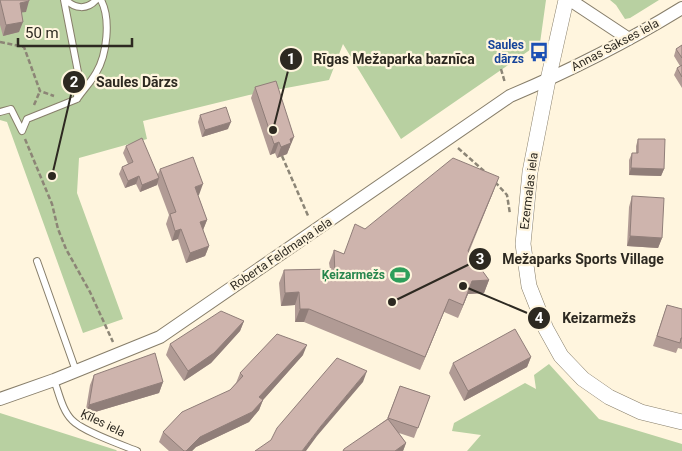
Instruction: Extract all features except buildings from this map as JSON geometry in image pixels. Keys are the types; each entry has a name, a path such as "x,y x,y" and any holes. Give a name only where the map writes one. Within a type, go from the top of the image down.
{"street":[{"path":"568,0 629,39"},
{"name":"Ezermalas iela","path":"568,0 548,80 530,172 522,244 529,286 546,329 561,356 583,379 609,397 641,412 682,422"},
{"name":"Annas Sakses iela","path":"548,80 629,39 682,8"},
{"name":"Roberta Feldmaņa iela","path":"0,399 54,380 160,337 510,96 548,80"}],"lane":[{"path":"65,0 71,5 82,8 92,5 96,0"},
{"path":"65,0 78,72 74,100"},
{"path":"22,131 27,119 74,100 97,72 108,39 105,8 101,0"},
{"path":"0,112 11,109 22,131"},
{"path":"37,261 76,371"},
{"name":"Ķīles iela","path":"54,380 65,410 72,421 92,432 137,451"}],"path":[{"path":"0,42 24,47 40,90 74,100"},
{"path":"22,131 50,198 58,229 66,249 98,308 118,354"},
{"path":"457,147 485,172"},
{"path":"282,156 308,217 318,229"},
{"path":"492,178 507,195 512,214 514,206"}],"green space":[{"name":"Saules dārzs","path":"0,0 546,0 540,43 401,139 343,44 329,80 249,95 143,121 147,139 79,158 77,193 123,319 83,333 7,122 0,120"},
{"path":"610,0 659,0 630,18 625,19 616,5"},
{"path":"549,364 599,419 682,444 682,451 467,451 481,435 452,431 454,423 525,383 536,389 534,375"},
{"path":"0,413 116,450 117,451 0,451"}],"place":[{"name":"Saules dārzs","path":"539,52"},
{"name":"Rīgas Mežaparka baznīca","path":"273,130"},
{"name":"Saules Dārzs","path":"52,176"},
{"name":"Ķeizarmežs","path":"400,275"},
{"name":"Keizarmežs","path":"463,286"},
{"name":"Mežaparks Sports Village","path":"392,302"}]}
